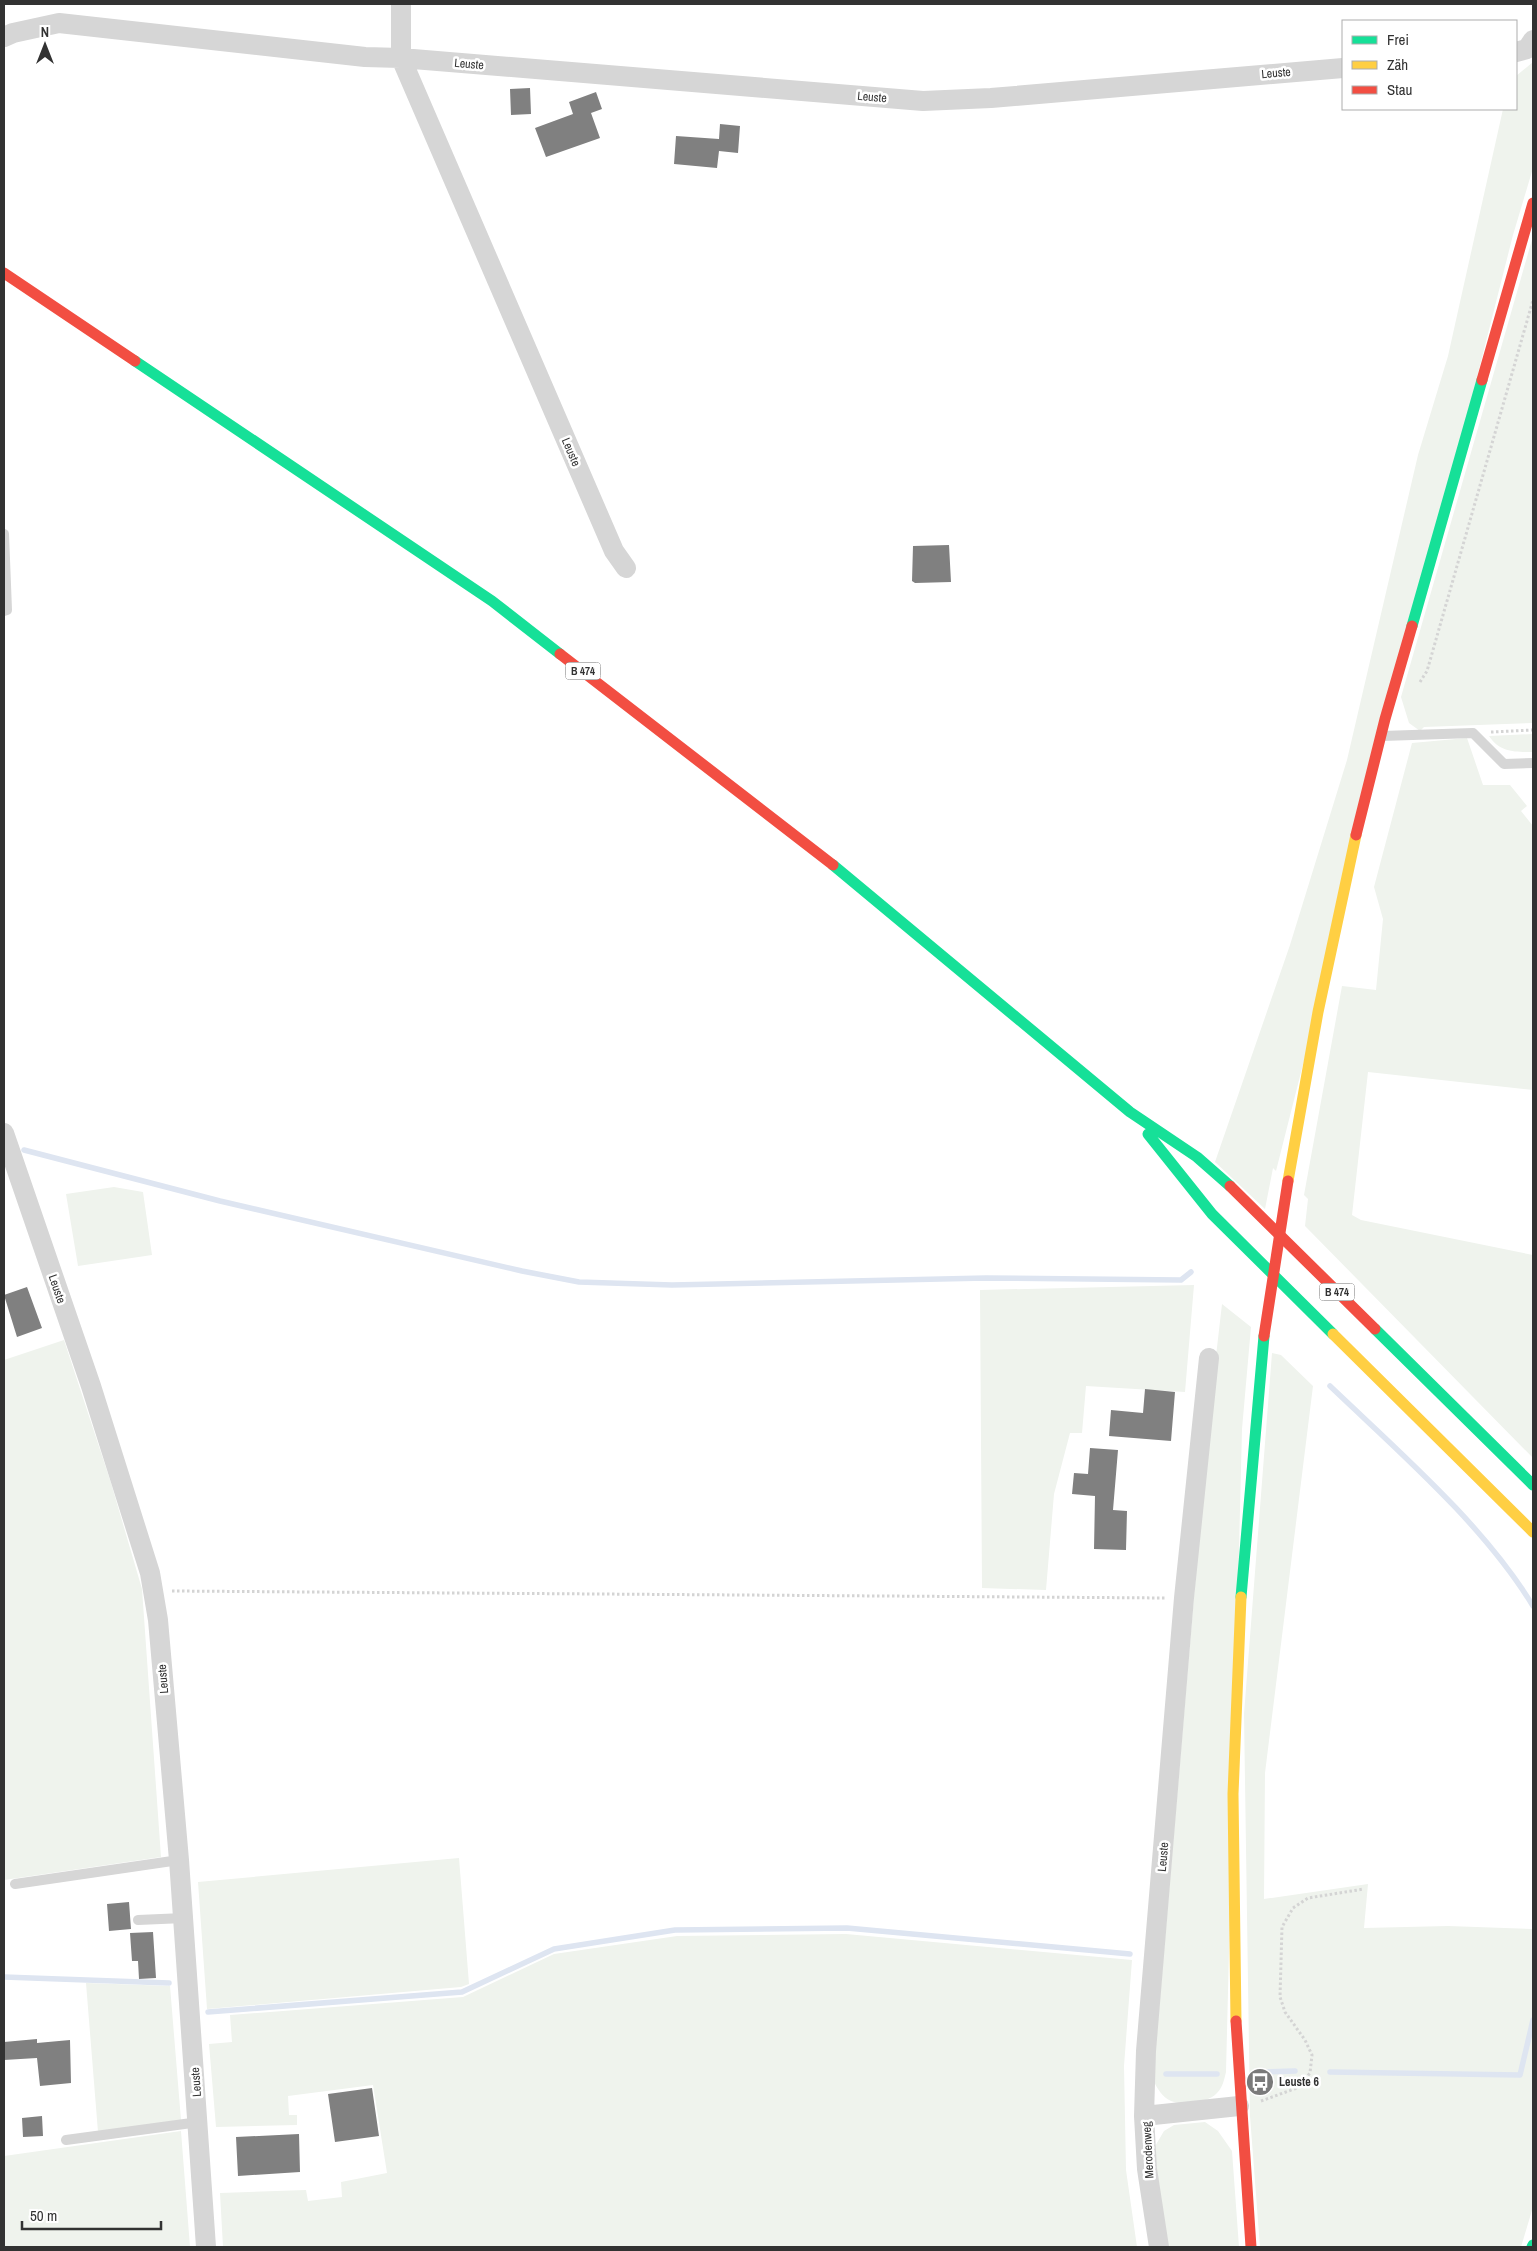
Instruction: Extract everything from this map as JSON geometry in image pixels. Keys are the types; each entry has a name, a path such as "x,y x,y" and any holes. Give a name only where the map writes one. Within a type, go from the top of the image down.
{"main road":[{"path":"1251,2247 1239,2106 1232,1817 1238,1643 1246,1519 1264,1336 1288,1181 1318,1012 1359,823 1381,736 1533,203"},
{"name":"B 474","path":"4,273 492,601 827,860 1130,1112 1197,1157 1230,1186 1533,1485"},
{"name":"B 474","path":"1130,1112 1212,1214 1533,1532"}],"street":[{"name":"Leuste","path":"401,4 401,58 614,551 626,568"},
{"name":"Leuste","path":"4,37 13,33 59,23 365,57 401,58 923,101 991,98 1342,68"},
{"path":"1517,52 1527,49 1533,40"},
{"name":"Leuste","path":"4,1133 91,1386 150,1572 158,1620 184,1918 206,2247"},
{"name":"Leuste","path":"1144,2116 1146,2051 1184,1598 1209,1358"},
{"name":"Merodenweg","path":"1159,2247 1147,2169 1144,2116 1239,2106"}],"lane":[{"path":"4,534 7,610 4,611"},
{"path":"1381,736 1473,733 1504,764 1533,763"},
{"path":"16,1884 179,1860"},
{"path":"138,1920 184,1918"},
{"path":"66,2140 199,2122"}],"path":[{"path":"1473,733 1533,730"},
{"path":"153,1590 1184,1598"},
{"path":"1276,2096 1298,2088 1310,2073 1312,2055 1305,2040 1285,2012 1280,1997 1282,1927 1293,1908 1308,1898 1364,1889"}],"shaded area":[{"path":"1533,62 1533,168 1513,235 1276,1171 1273,1168 1265,1209 1215,1162 1290,945 1347,760 1418,455 1448,356 1503,110 1517,110 1517,75"},
{"path":"1533,236 1533,723 1424,727 1420,731 1409,723 1401,697"},
{"path":"1533,734 1533,752 1506,750 1497,745 1489,736"},
{"path":"1467,738 1483,785 1510,785 1527,806 1521,811 1533,826 1533,1090 1368,1072 1352,1215 1361,1220 1533,1255 1533,1458 1305,1226 1308,1199 1304,1195 1342,986 1376,990 1383,919 1374,887 1412,743"},
{"path":"114,1187 143,1192 152,1255 78,1266 66,1194"},
{"path":"1194,1285 1185,1392 1086,1386 1082,1433 1070,1433 1054,1494 1046,1590 982,1588 980,1290"},
{"path":"1222,1304 1251,1327 1242,1429 1226,2072 1221,2088 1213,2096 1195,2103 1176,2103 1165,2097 1153,2080 1210,1408"},
{"path":"64,1340 111,1483 142,1589 161,1857 4,1880 4,1360"},
{"path":"1272,1353 1281,1355 1313,1386 1265,1773 1264,1899 1368,1884 1364,1928 1448,1926 1533,1929 1533,2207 1521,2247 1260,2247 1250,2116 1244,1714"},
{"path":"459,1858 469,1984 461,1987 207,2009 198,1882"},
{"path":"846,1934 1132,1960 1124,2066 1126,2170 1137,2247 223,2247 220,2193 306,2190 308,2201 342,2197 341,2182 387,2173 373,2085 288,2096 289,2115 297,2115 297,2125 216,2127 209,2044 232,2042 230,2015 463,1997 554,1954 677,1936"},
{"path":"86,1983 170,1986 181,2120 98,2132"},
{"path":"1205,2122 1218,2131 1232,2151 1239,2247 1167,2247 1154,2148 1164,2131 1174,2125"},
{"path":"181,2131 190,2247 4,2247 4,2156"}],"building":[{"path":"530,88 531,114 511,115 510,89"},
{"path":"596,92 602,109 591,113 600,138 546,157 535,128 573,114 569,102"},
{"path":"720,124 740,126 738,153 719,151 717,168 674,164 676,136 719,139"},
{"path":"949,545 951,582 915,583 912,581 913,546"},
{"path":"27,1287 42,1328 17,1337 4,1295"},
{"path":"1145,1389 1175,1392 1171,1441 1109,1436 1111,1410 1143,1413"},
{"path":"1090,1448 1118,1450 1113,1510 1127,1511 1126,1550 1094,1549 1095,1496 1072,1494 1074,1473 1088,1474"},
{"path":"129,1902 131,1929 109,1931 107,1904"},
{"path":"153,1932 156,1978 139,1979 138,1961 132,1961 130,1933"},
{"path":"37,2039 37,2043 70,2040 71,2083 40,2086 37,2058 4,2060 4,2042"},
{"path":"372,2088 379,2136 335,2142 328,2094"},
{"path":"42,2116 43,2136 23,2137 22,2118"},
{"path":"299,2134 300,2172 238,2176 236,2137"}],"waterway":[{"path":"24,1150 220,1201 522,1271 579,1282 672,1285 986,1278 1181,1280 1191,1272"},
{"path":"1330,1386 1439,1490 1465,1518 1513,1576 1533,1606"},
{"path":"208,2012 462,1992 554,1949 675,1930 847,1928 1130,1954"},
{"path":"4,1977 169,1983"},
{"path":"1330,2072 1520,2075 1533,2020"},
{"path":"1264,2072 1295,2071"},
{"path":"1166,2074 1217,2074"}],"traffic: fast":[{"path":"135,361 492,601 560,654"},
{"path":"1412,626 1482,380"},
{"path":"833,865 1130,1112 1197,1157 1230,1186"},
{"path":"1148,1134 1212,1214 1333,1334"},
{"path":"1375,1329 1533,1485"},
{"path":"1241,1597 1264,1336"}],"traffic: slow":[{"path":"1288,1181 1318,1012 1356,835"},
{"path":"1333,1334 1533,1532"},
{"path":"1236,2021 1233,1794 1241,1597"}],"traffic: jam":[{"path":"1482,380 1533,203"},
{"path":"4,273 135,361"},
{"path":"1356,835 1385,719 1412,626"},
{"path":"560,654 833,865"},
{"path":"1264,1336 1288,1181"},
{"path":"1230,1186 1375,1329"},
{"path":"1236,2021 1251,2247"}],"place":[{"name":"Leuste 6","path":"1260,2082"}]}
